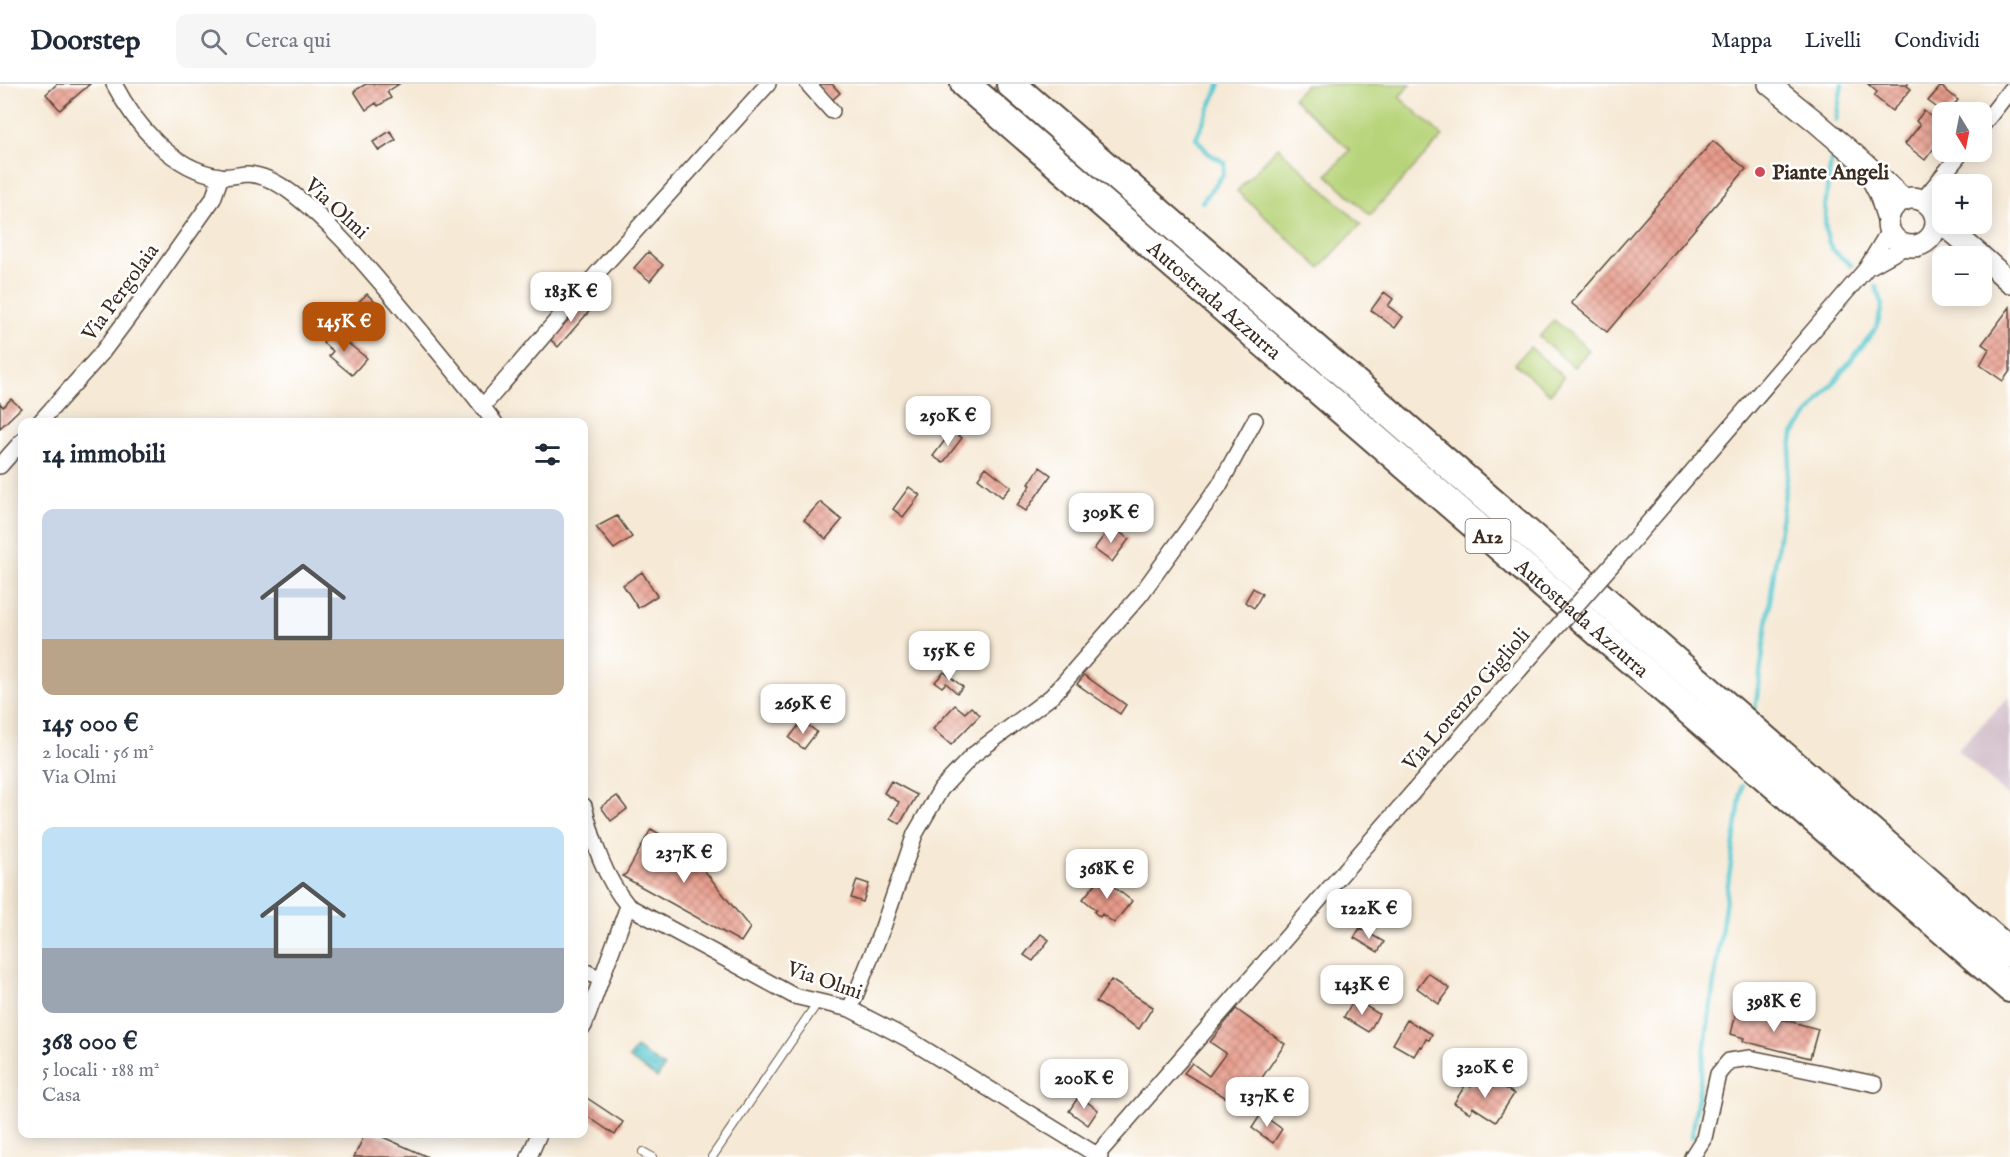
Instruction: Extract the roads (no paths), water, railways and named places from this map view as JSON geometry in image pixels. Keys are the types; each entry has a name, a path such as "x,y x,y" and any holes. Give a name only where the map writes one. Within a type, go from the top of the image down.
{"highway":[{"name":"Autostrada Azzurra","path":"965,84 2010,988"},
{"name":"Autostrada Azzurra","path":"1011,84 2010,953"}],"main road":[{"path":"1773,86 1967,246"},
{"path":"1864,163 1880,194 1893,237 1907,246 1922,244 1928,240 1934,229 1929,213"},
{"path":"1889,225 1894,207 1929,213"},
{"path":"1928,240 1948,246"},
{"path":"1992,267 2010,282"}],"street":[{"name":"Via Olmi","path":"114,84 134,119 170,154 192,167 221,177 249,174 272,180 293,194 344,240 425,334 491,418"},
{"path":"483,406 600,270 768,84"},
{"path":"808,84 832,111"},
{"path":"1992,113 2010,90"},
{"path":"1929,213 1957,162"},
{"name":"Via Pergolaia","path":"43,418 101,354 148,291 213,199 221,177"},
{"name":"Via Lorenzo Giglioli","path":"1098,1156 1866,269 1889,225"},
{"name":"Via Lorenzo Giglioli","path":"1866,269 1907,246"},
{"path":"850,1009 883,927 915,834 941,789 973,755 1052,696 1134,602 1219,486 1255,420"},
{"path":"0,466 18,446"},
{"name":"Via Olmi","path":"588,821 595,848 616,891 628,906 794,996 850,1009 908,1038 1098,1156"},
{"path":"588,1015 628,906"},
{"path":"588,973 601,979"},
{"path":"1692,1157 1704,1138 1718,1074 1729,1061 1750,1058 1875,1084"},
{"path":"529,1157 537,1138"}],"lane":[{"path":"712,1157 818,1002"},
{"path":"643,1152 652,1157"}],"water":[{"path":"636,1048 664,1067 657,1078 629,1058"}],"waterway":[{"path":"1202,202 1223,175 1225,163 1208,153 1196,138 1220,84"},
{"path":"1836,120 1842,84"},
{"path":"1833,148 1826,201 1826,229 1828,241 1833,250 1851,265"},
{"path":"1755,710 1793,434 1877,327 1882,305 1876,286"},
{"path":"1692,1137 1742,786"}],"place":[{"name":"Piante Angeli","path":"1760,172"}]}
